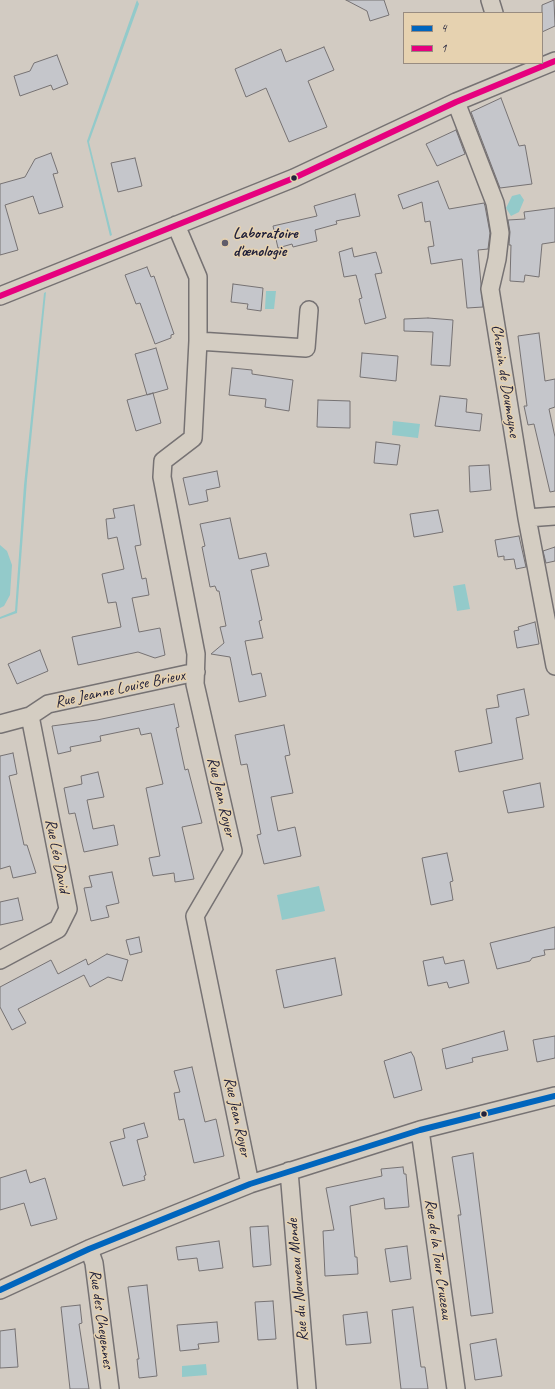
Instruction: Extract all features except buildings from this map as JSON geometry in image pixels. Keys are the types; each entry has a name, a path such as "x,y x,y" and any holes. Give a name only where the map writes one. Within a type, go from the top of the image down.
{"street":[{"path":"490,0 494,12"},
{"path":"543,64 555,61"},
{"path":"0,296 294,178 456,102 513,70 541,64"},
{"name":"Chemin de Doumayne","path":"456,102 495,203 500,233 497,260 490,289 527,518 555,666"},
{"path":"176,225 198,277 198,341 306,348 309,310"},
{"name":"Rue Jean Royer","path":"198,341 193,438 163,461 162,477 196,654 195,684 233,851 195,916 250,1184"},
{"path":"527,518 555,516"},
{"name":"Rue Jeanne Louise Brieux","path":"0,724 30,716 48,704 196,672"},
{"name":"Rue Léo David","path":"0,960 58,929 68,909 30,716"},
{"path":"0,1290 89,1249 250,1184 420,1130 555,1096"},
{"name":"Rue de la Tour Cruzeau","path":"420,1130 456,1389"},
{"name":"Rue du Nouveau Monde","path":"289,1171 307,1389"},
{"name":"Rue des Cheyennes","path":"89,1249 94,1263 110,1389"}],"water":[{"path":"137,0 139,4 89,142 112,235 110,236 87,141"},
{"path":"520,194 524,200 519,212 511,216 506,208 512,196"},
{"path":"266,291 276,291 274,309 265,309"},
{"path":"46,292 27,480 17,613 0,619 0,617 15,611 24,485 44,293"},
{"path":"393,421 420,424 418,438 392,435"},
{"path":"0,545 7,551 12,565 10,595 4,606 0,608"},
{"path":"465,584 470,609 457,611 453,586"},
{"path":"319,886 325,911 282,920 277,895"},
{"path":"206,1364 207,1375 182,1377 182,1366"}],"transit line":[{"name":"1","path":"0,296 294,178 456,102 555,61"},
{"name":"4","path":"0,1290 89,1249 250,1184 420,1130 555,1096"}],"place":[{"name":"Laboratoire d'œnologie","path":"225,243"}]}
